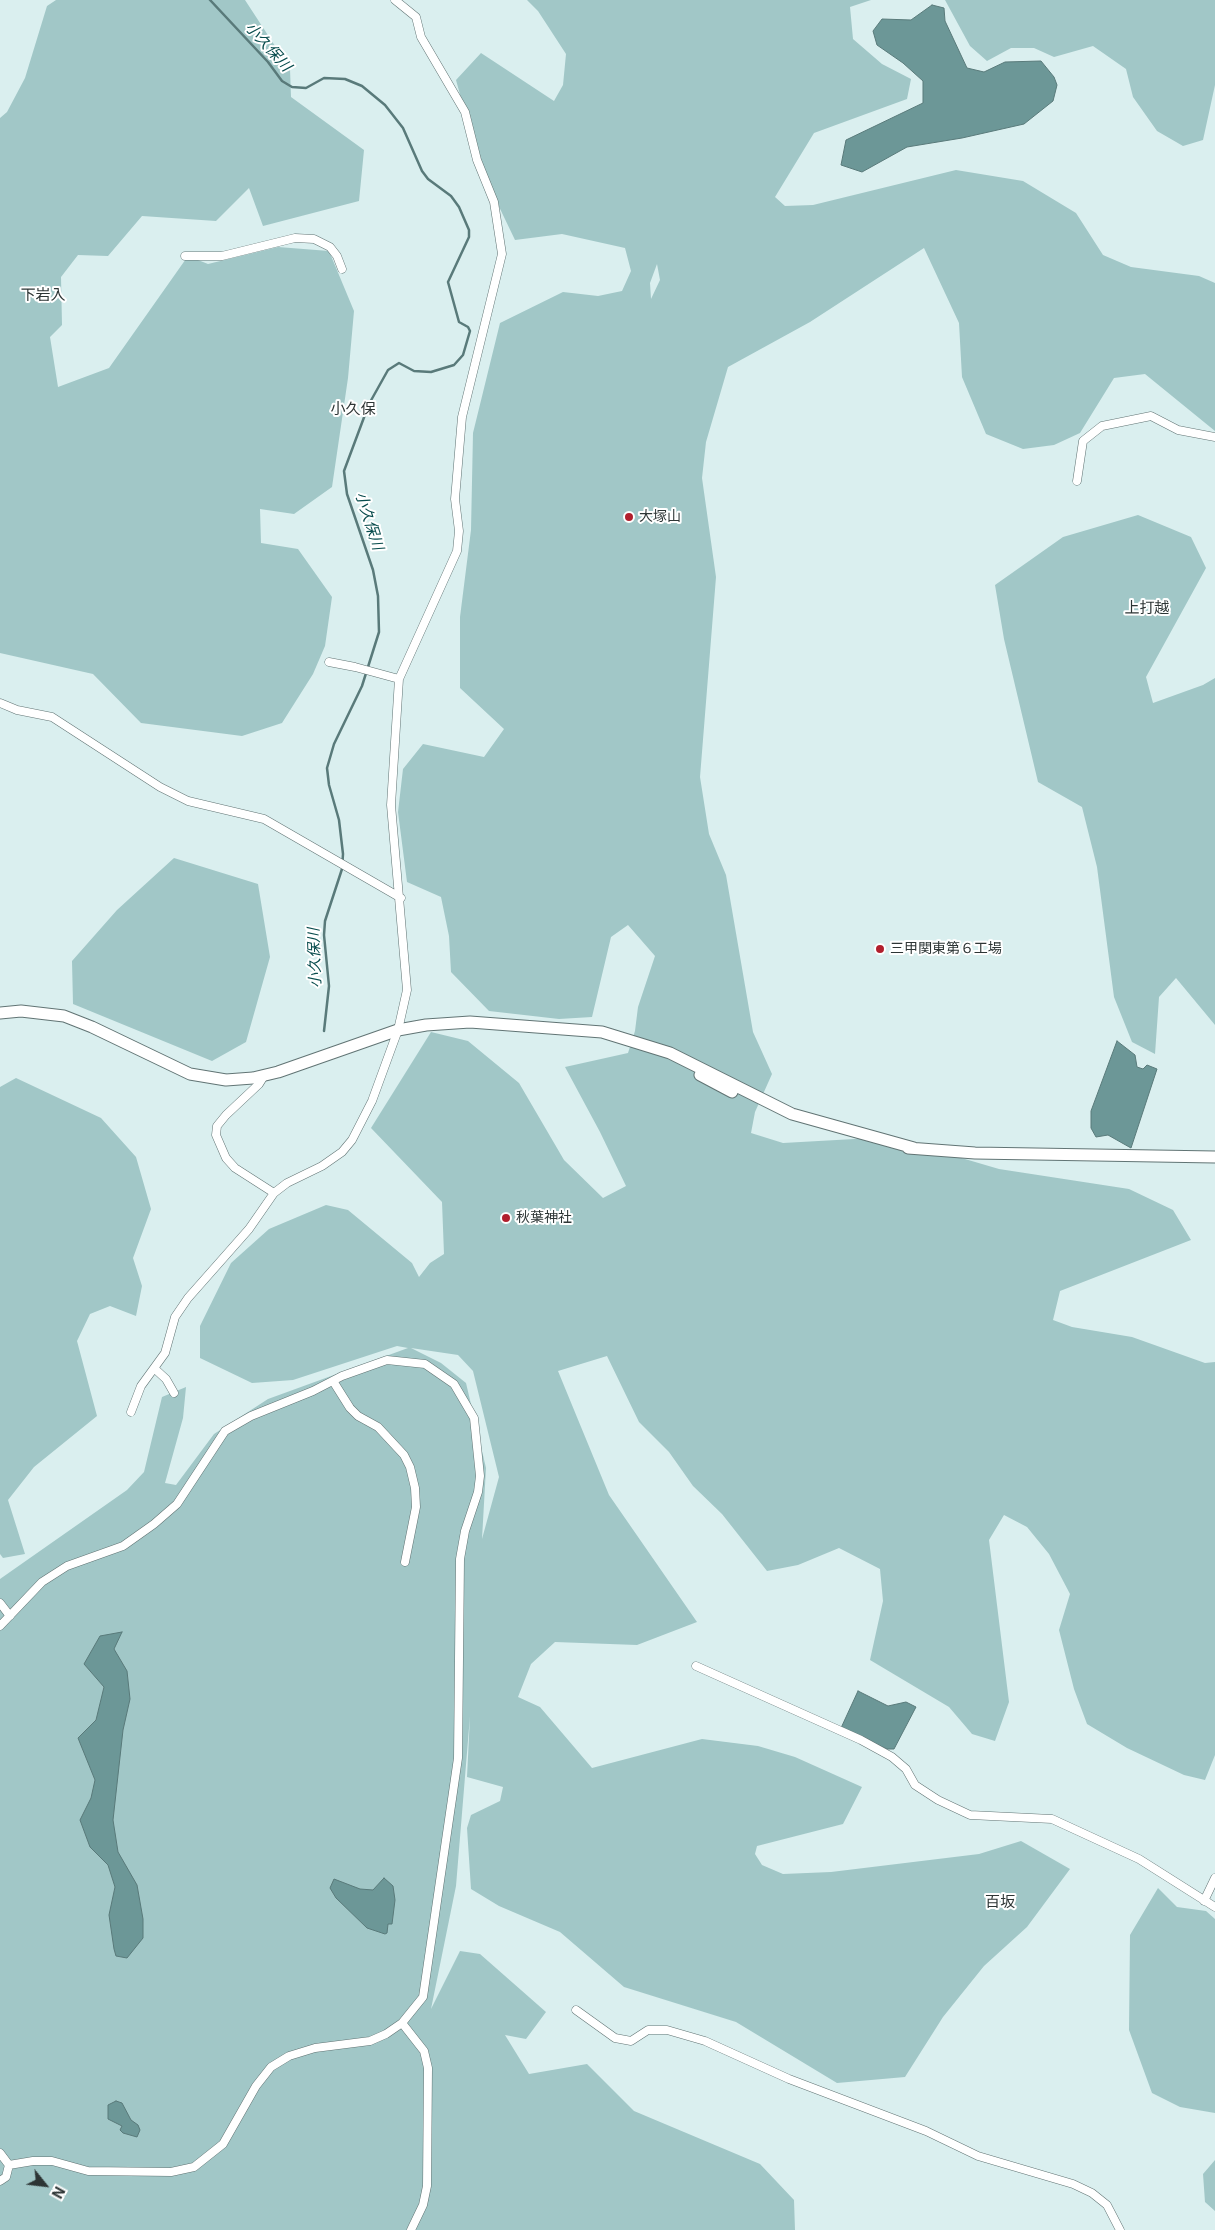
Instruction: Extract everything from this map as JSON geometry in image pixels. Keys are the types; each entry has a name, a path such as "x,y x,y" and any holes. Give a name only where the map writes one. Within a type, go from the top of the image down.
{"street":[{"path":"131,1412 141,1386 165,1353 175,1317 188,1298 249,1229 274,1193 287,1182 322,1166 342,1152 352,1140 372,1101 398,1030 407,990 391,805 399,679 457,552 459,531 455,499 462,417 502,254 494,202 477,160 465,112 420,37 416,17 395,0"},
{"path":"185,256 222,256 295,238 314,239 330,247 337,256 342,269"},
{"path":"1076,481 1083,441 1102,426 1151,416 1178,430 1215,437"},
{"path":"329,662 399,679"},
{"path":"0,703 17,710 52,716 160,787 188,802 264,819 400,898"},
{"path":"0,1013 27,1011 64,1016 92,1027 159,1061 200,1077 226,1080 264,1076 398,1030 440,1023 470,1022 590,1030 626,1037 663,1053 667,1058 763,1108 801,1124 880,1144 974,1153 1215,1157"},
{"path":"264,1076 259,1084 226,1115 218,1126 216,1135 226,1158 235,1168 274,1193"},
{"path":"0,1626 42,1582 67,1566 123,1546 154,1524 177,1504 225,1431 252,1416 314,1391 367,1365 387,1360 424,1364 454,1384 464,1398 474,1418 480,1476 478,1492 465,1531 460,1559 458,1758 423,1997 402,2023 386,2034 370,2041 315,2048 289,2056 271,2067 256,2086 223,2144 194,2167 162,2172 88,2171 52,2161 33,2161 9,2166"},
{"path":"155,1369 166,1379 174,1393"},
{"path":"334,1380 350,1408 358,1416 384,1433 404,1456 410,1467 415,1488 416,1507 405,1562"},
{"path":"0,1603 10,1616"},
{"path":"696,1666 861,1740 892,1758 906,1770 916,1785 938,1800 970,1815 1052,1819 1139,1859 1215,1907"},
{"path":"1204,1900 1215,1878"},
{"path":"576,2010 615,2038 631,2041 648,2030 667,2030 705,2041 790,2079 926,2131 978,2156 1073,2184 1092,2193 1107,2206 1120,2230"},
{"path":"402,2023 424,2051 428,2068 427,2186 423,2205 411,2230"},
{"path":"0,2153 9,2166"},
{"path":"0,2181 6,2176 9,2166"}],"shaded area":[{"path":"56,0 245,0 290,69 291,97 364,150 359,201 263,226 249,188 216,221 142,216 108,256 78,255 61,277 62,325 50,337 58,387 109,368 188,256 208,264 278,247 329,251 354,311 348,378 332,487 294,514 260,509 261,543 298,549 332,597 325,646 313,674 282,723 242,736 141,723 93,674 0,653 0,118 7,112 25,78 47,6"},
{"path":"527,0 871,0 850,7 853,39 882,64 911,79 907,99 814,133 775,197 785,206 813,205 956,170 1023,181 1076,213 1103,255 1131,267 1199,276 1215,283 1215,431 1145,374 1114,378 1080,433 1054,445 1023,449 986,434 962,377 959,323 924,248 810,322 728,367 706,442 702,478 716,577 700,777 709,834 726,875 753,1032 772,1074 755,1112 751,1133 783,1143 890,1137 999,1169 1129,1189 1173,1210 1191,1240 1060,1291 1053,1320 1072,1327 1132,1337 1205,1363 1215,1362 1215,1755 1205,1780 1184,1775 1127,1748 1087,1724 1074,1689 1059,1630 1070,1594 1049,1554 1027,1527 1004,1515 989,1540 1009,1702 995,1741 972,1734 949,1707 870,1660 883,1601 880,1569 839,1548 798,1565 767,1571 722,1514 693,1486 669,1452 639,1422 607,1356 558,1371 609,1495 697,1622 637,1645 555,1642 531,1664 518,1697 540,1707 592,1768 702,1739 758,1746 795,1757 862,1787 843,1824 757,1846 755,1854 762,1865 783,1874 831,1872 979,1854 1021,1841 1070,1869 1027,1927 984,1966 943,2017 905,2077 837,2083 736,2022 624,1987 560,1932 499,1906 471,1889 467,1828 471,1815 500,1801 503,1787 467,1777 470,1716 456,1886 431,2009 460,1951 480,1954 546,2012 526,2039 505,2035 529,2074 587,2064 634,2111 760,2164 794,2200 795,2230 0,2230 0,1579 127,1490 144,1472 162,1397 186,1387 183,1418 165,1483 176,1485 214,1434 268,1399 408,1348 397,1346 293,1380 252,1383 200,1358 200,1326 231,1263 269,1229 326,1205 348,1210 412,1263 419,1277 430,1263 444,1254 442,1202 371,1128 431,1032 468,1041 519,1083 564,1160 603,1198 626,1186 565,1067 628,1053 635,1031 638,1007 655,956 628,925 611,937 592,1017 559,1019 489,1011 451,972 449,936 441,897 407,882 398,812 403,769 423,744 484,757 504,729 460,688 460,617 471,530 473,433 500,323 563,292 598,296 622,291 631,271 625,248 562,234 515,240 480,167 456,80 481,53 554,101 563,85 566,54 538,11","holes":["657,264 660,280 651,299 650,283","411,1348 458,1355 473,1371 499,1477 482,1539 486,1468 466,1383 441,1363"]},
{"path":"945,0 1215,0 1215,85 1203,140 1183,146 1157,131 1133,97 1126,69 1093,46 1054,57 1034,48 1011,48 987,61 970,46"},
{"path":"932,5 944,8 945,21 967,68 984,72 1005,62 1041,61 1054,77 1057,85 1053,101 1024,124 962,138 907,147 862,172 841,165 846,140 923,103 923,81 903,63 877,45 873,31 882,19 911,20"},
{"path":"1138,515 1191,537 1206,568 1146,677 1153,703 1203,685 1215,678 1215,1025 1176,978 1159,997 1155,1054 1132,1042 1114,997 1097,867 1082,807 1038,782 1004,639 995,585 1063,537"},
{"path":"174,858 258,884 270,957 246,1042 212,1061 73,1004 72,961 117,910"},
{"path":"1117,1041 1135,1055 1137,1067 1143,1069 1147,1065 1157,1069 1131,1148 1108,1135 1096,1137 1091,1128 1091,1111"},
{"path":"16,1078 101,1118 136,1157 151,1209 133,1258 142,1286 136,1316 110,1306 90,1314 77,1341 97,1416 34,1467 8,1500 25,1554 3,1558 0,1554 0,1087"},
{"path":"122,1632 114,1649 127,1671 130,1699 123,1730 113,1820 118,1852 137,1885 143,1919 143,1938 127,1958 116,1956 114,1949 109,1915 115,1887 108,1865 90,1847 80,1820 91,1798 95,1780 78,1738 96,1720 104,1687 84,1664 100,1636"},
{"path":"858,1691 888,1706 906,1702 916,1707 894,1749 887,1749 841,1728"},
{"path":"384,1878 393,1886 395,1900 392,1924 388,1924 387,1933 385,1934 367,1928 336,1898 330,1888 334,1879 360,1889 373,1890"},
{"path":"1158,1888 1177,1907 1206,1911 1215,1919 1215,2113 1180,2107 1152,2093 1129,2030 1130,1935"},
{"path":"116,2101 122,2103 131,2120 138,2125 140,2130 137,2137 123,2133 120,2130 122,2126 108,2119 108,2105"},
{"path":"1215,2160 1215,2211 1205,2202 1203,2174"}],"waterway":[{"name":"小久保川","path":"210,0 268,62 282,81 292,87 306,88 324,78 345,79 362,86 385,105 403,128 422,171 428,179 451,196 459,207 469,230 469,237 448,282 459,322 468,327 470,331 463,355 454,365 431,372 414,371 399,363 388,370 369,404 344,471 347,494 373,570 378,596 379,632 362,686 334,744 327,768 329,785 339,820 343,854 342,869 325,921 324,935 329,986 324,1031"}],"place":[{"name":"大塚山","path":"629,517"},
{"name":"三甲関東第６工場","path":"880,949"},
{"name":"秋葉神社","path":"506,1218"}],"district":[{"name":"下岩入","path":"43,295"},
{"name":"小久保","path":"353,409"},
{"name":"上打越","path":"1147,608"},
{"name":"百坂","path":"1000,1902"}]}
